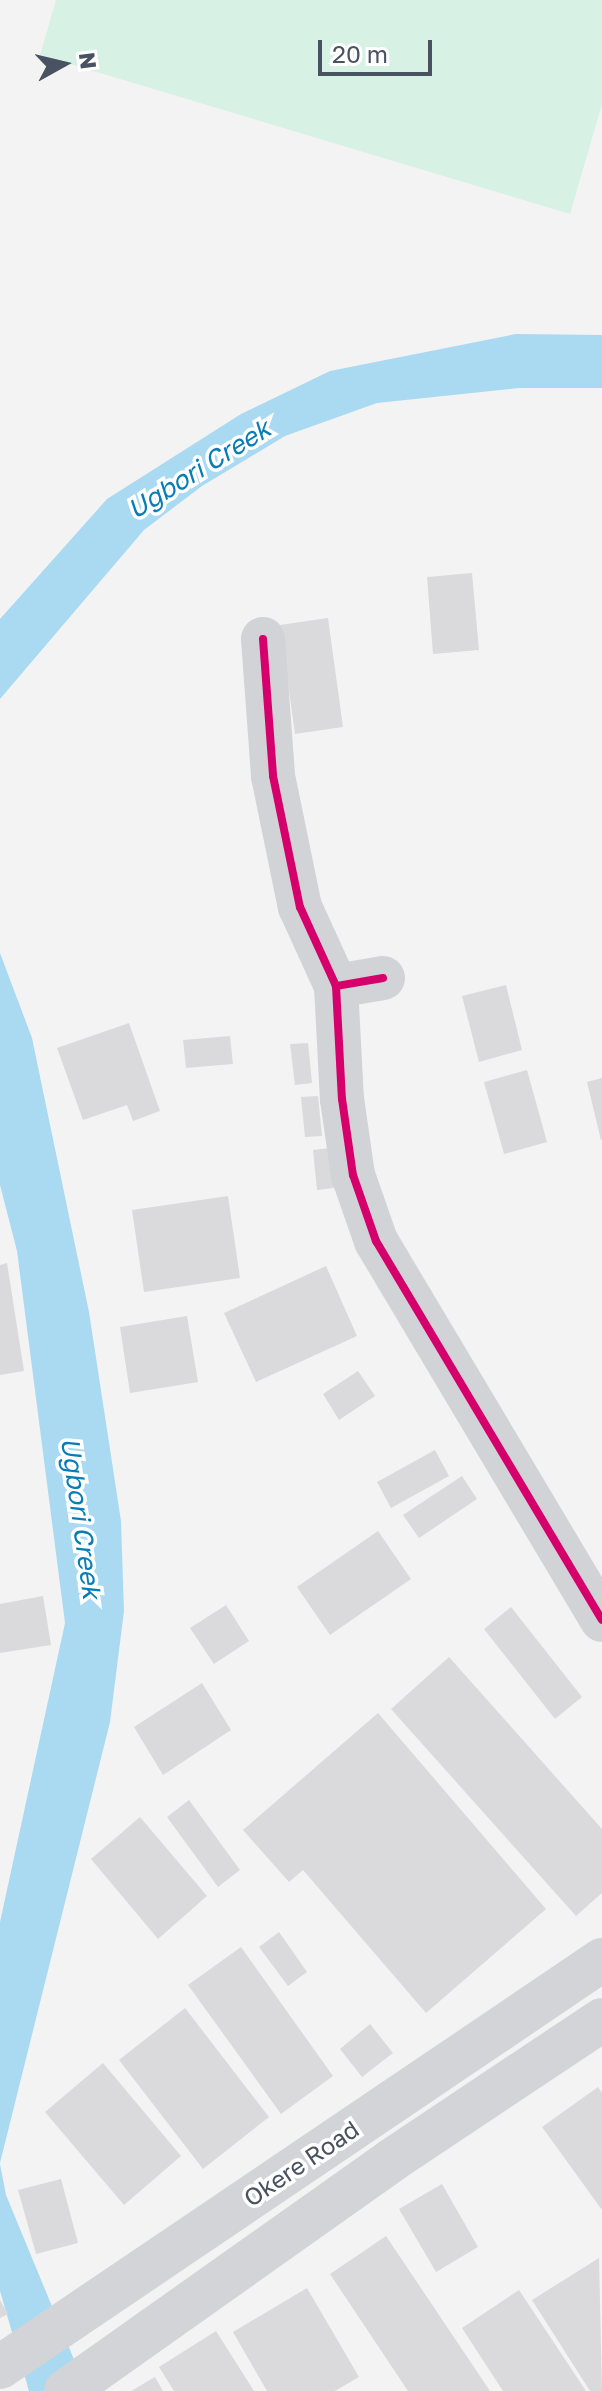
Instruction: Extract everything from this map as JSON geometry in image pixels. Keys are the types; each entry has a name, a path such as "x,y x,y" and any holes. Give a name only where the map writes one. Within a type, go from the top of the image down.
{"main road":[{"name":"Okere Road","path":"8,2362 602,1960"},
{"name":"Okere Road","path":"66,2391 392,2160 602,2020"}],"street":[{"path":"263,639 273,776 300,907 336,986 342,1099 353,1175 376,1241 602,1620"},
{"path":"336,986 383,978"}],"green space":[{"path":"56,0 602,0 602,104 570,214 40,55"}],"water":[{"name":"Ugbori Creek","path":"516,334 602,335 602,388 519,388 377,403 285,436 202,486 144,530 0,699 0,619 107,499 241,414 330,371"},
{"name":"Ugbori Creek","path":"0,953 32,1038 89,1312 121,1521 124,1611 110,1722 0,2163 0,1922 65,1623 17,1251 0,1185"},
{"path":"0,2164 6,2195 87,2391 29,2391 0,2291"}],"building":[{"path":"472,573 479,650 433,654 427,577"},
{"path":"328,618 343,727 295,734 280,625"},
{"path":"506,985 522,1050 479,1062 462,996"},
{"path":"129,1023 160,1111 133,1121 127,1105 83,1120 57,1048"},
{"path":"230,1036 233,1064 186,1068 183,1040"},
{"path":"308,1043 312,1083 295,1085 290,1044"},
{"path":"527,1070 547,1142 504,1154 484,1082"},
{"path":"602,1078 602,1140 601,1140 587,1082"},
{"path":"318,1096 322,1136 305,1137 301,1097"},
{"path":"330,1148 334,1188 317,1190 313,1150"},
{"path":"228,1196 240,1278 144,1292 132,1210"},
{"path":"7,1263 24,1371 0,1375 0,1265"},
{"path":"326,1266 357,1336 256,1382 224,1313"},
{"path":"187,1316 198,1382 130,1393 120,1327"},
{"path":"358,1371 375,1396 339,1420 323,1394"},
{"path":"435,1450 449,1476 391,1508 377,1482"},
{"path":"462,1476 477,1499 419,1538 403,1515"},
{"path":"378,1531 411,1579 330,1635 297,1587"},
{"path":"43,1596 51,1645 0,1653 0,1604"},
{"path":"226,1605 249,1641 214,1664 190,1628"},
{"path":"511,1607 582,1697 555,1719 484,1629"},
{"path":"449,1657 602,1829 602,1893 576,1916 391,1709"},
{"path":"202,1683 231,1730 163,1775 134,1727"},
{"path":"378,1713 546,1909 426,2013 303,1870 289,1882 243,1830"},
{"path":"189,1800 240,1870 218,1887 167,1817"},
{"path":"140,1817 207,1896 158,1939 91,1859"},
{"path":"279,1932 307,1972 288,1986 259,1947"},
{"path":"241,1947 333,2076 281,2114 188,1985"},
{"path":"185,2008 269,2117 203,2169 119,2060"},
{"path":"370,2024 393,2053 362,2077 340,2049"},
{"path":"103,2063 181,2156 124,2205 45,2112"},
{"path":"598,2087 602,2093 602,2210 542,2127"},
{"path":"61,2179 78,2243 36,2254 18,2190"},
{"path":"442,2184 478,2247 436,2272 399,2209"},
{"path":"386,2236 490,2391 408,2391 330,2274"},
{"path":"599,2258 602,2391 590,2391 532,2300"},
{"path":"307,2288 359,2377 335,2391 267,2391 233,2332"},
{"path":"519,2290 586,2391 503,2391 462,2328"},
{"path":"0,2300 8,2314 0,2318"},
{"path":"216,2331 254,2391 174,2391 159,2367"},
{"path":"155,2377 163,2391 131,2391"}],"cycle path":[{"path":"263,639 273,776 300,907 336,986"},
{"path":"383,978 336,986 342,1099 353,1175 376,1241 602,1620"}]}
